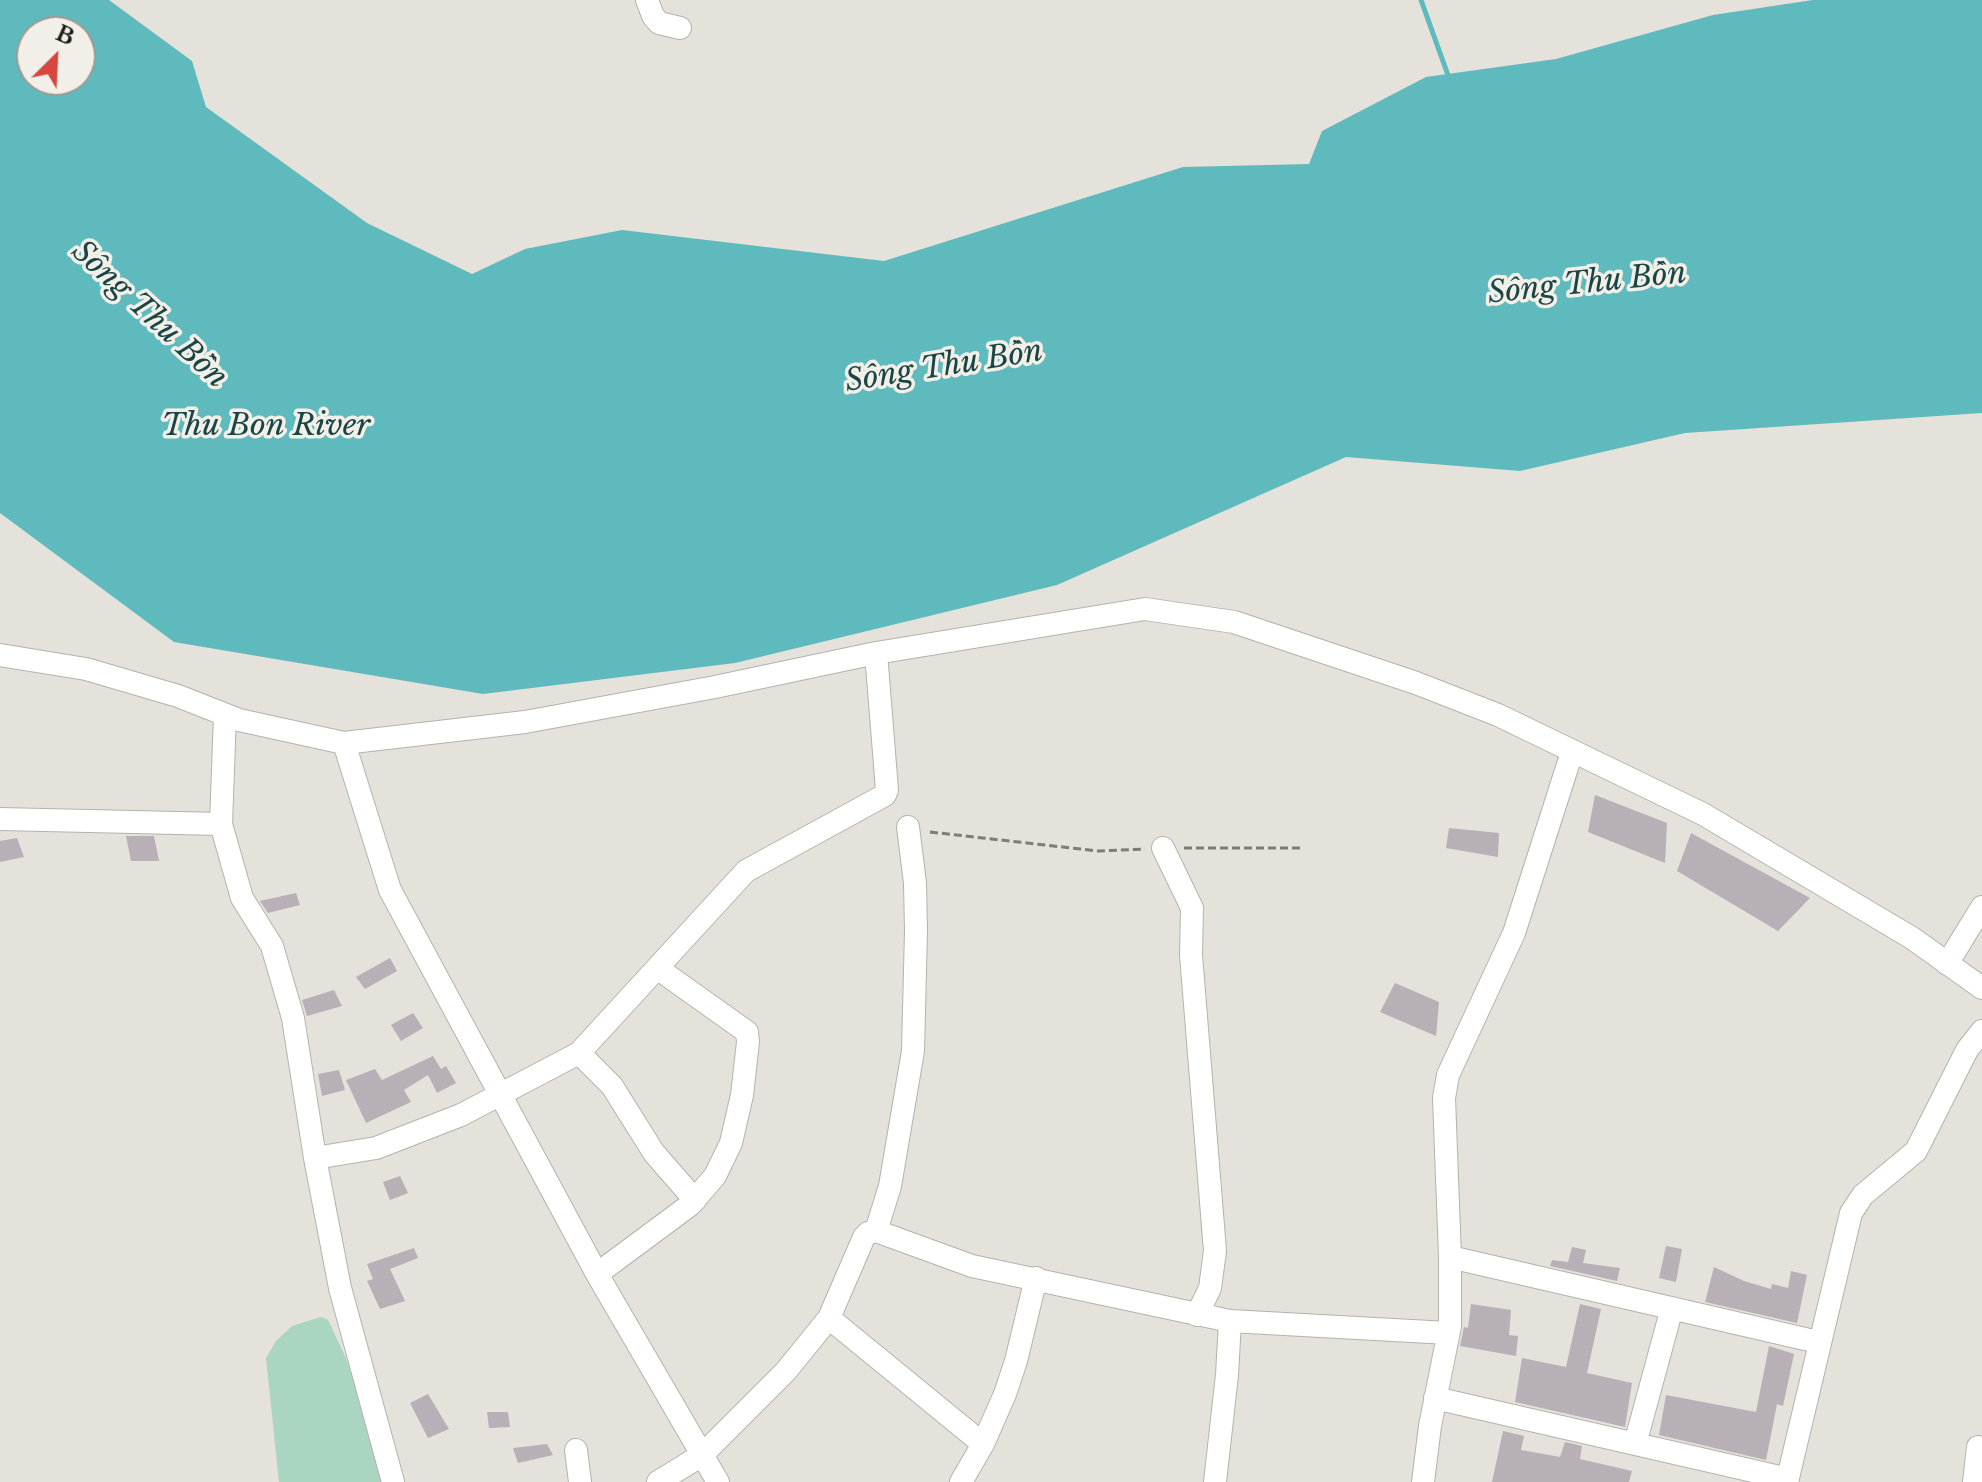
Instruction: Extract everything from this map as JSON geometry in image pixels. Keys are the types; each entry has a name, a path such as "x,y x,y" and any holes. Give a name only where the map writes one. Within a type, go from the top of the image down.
{"street":[{"path":"647,0 659,23 680,28"},
{"path":"0,655 86,669 178,696 225,715 344,743 525,722 876,653 1145,609 1234,622 1416,683 1498,715 1703,814 1912,938 1982,988"},
{"path":"315,1158 376,1148 461,1115 579,1053 746,871 885,795 876,653"},
{"path":"225,715 221,824 242,898 272,946 293,1018 340,1288 393,1482"},
{"path":"344,743 390,890 597,1274 718,1482"},
{"path":"1423,1482 1448,1333 1450,1257 1444,1098 1448,1075 1514,933 1572,752"},
{"path":"0,819 221,824"},
{"path":"876,1231 890,1186 913,1051 915,883 908,827"},
{"path":"1163,848 1192,908 1191,955 1215,1251 1210,1288 1197,1315"},
{"path":"1947,964 1982,907"},
{"path":"597,1274 695,1200 715,1176 731,1143 742,1095 749,1036 743,1027 657,968"},
{"path":"1435,1398 1787,1480 1851,1213 1863,1195 1916,1151 1967,1050 1982,1031"},
{"path":"579,1053 612,1086 654,1153 695,1200"},
{"path":"658,1482 702,1455 786,1371 829,1318 864,1237 876,1231 972,1266 1230,1321 1448,1333"},
{"path":"1450,1257 1818,1342"},
{"path":"961,1482 983,1444 1016,1361 1036,1278"},
{"path":"1635,1444 1672,1308"},
{"path":"829,1318 983,1444"},
{"path":"1215,1482 1230,1321"},
{"path":"1974,1482 1978,1447"},
{"path":"576,1450 580,1482"}],"path":[{"path":"908,827 918,831 1098,851 1304,848"}],"green space":[{"path":"321,1317 328,1320 346,1358 387,1482 279,1482 266,1358 276,1341 292,1326"}],"water":[{"name":"Thu Bon River","path":"0,0 109,0 192,61 206,107 367,223 472,274 525,249 622,230 884,261 1183,167 1309,164 1322,131 1426,77 1556,59 1713,15 1813,0 1982,0 1982,413 1685,433 1520,471 1346,457 1057,585 735,663 483,694 174,642 0,513"}],"building":[{"path":"1595,795 1667,823 1665,863 1588,832"},
{"path":"1449,828 1499,833 1498,857 1446,848"},
{"path":"1691,833 1810,898 1778,931 1677,871"},
{"path":"126,836 154,836 159,861 131,861"},
{"path":"17,838 24,857 0,862 0,841"},
{"path":"296,893 300,905 268,913 260,901"},
{"path":"390,958 397,971 365,989 356,977"},
{"path":"1395,983 1439,1002 1436,1036 1380,1012"},
{"path":"334,990 342,1006 307,1016 302,1000"},
{"path":"413,1013 423,1028 401,1041 391,1025"},
{"path":"433,1056 441,1069 446,1066 456,1083 437,1093 428,1075 404,1090 411,1102 366,1123 346,1080 375,1069 382,1080"},
{"path":"339,1070 345,1090 322,1096 318,1074"},
{"path":"400,1176 408,1193 390,1200 383,1182"},
{"path":"1666,1246 1682,1249 1676,1282 1659,1278"},
{"path":"1572,1247 1586,1250 1583,1263 1620,1268 1617,1281 1550,1266 1552,1260 1568,1262"},
{"path":"414,1248 418,1258 390,1269 405,1301 380,1309 367,1281 373,1279 367,1264"},
{"path":"1714,1267 1771,1289 1772,1284 1788,1288 1791,1271 1807,1275 1797,1323 1705,1302"},
{"path":"1471,1304 1511,1310 1509,1335 1518,1336 1516,1356 1460,1346 1464,1327 1468,1328"},
{"path":"1580,1304 1601,1309 1587,1373 1632,1383 1625,1427 1515,1402 1522,1358 1566,1367"},
{"path":"1769,1346 1794,1354 1783,1406 1777,1404 1766,1460 1659,1435 1666,1395 1756,1412"},
{"path":"428,1394 449,1429 428,1438 410,1403"},
{"path":"487,1412 508,1412 510,1427 489,1428"},
{"path":"1503,1431 1524,1436 1521,1450 1560,1457 1565,1442 1582,1446 1580,1459 1632,1471 1629,1482 1492,1482"},
{"path":"547,1444 553,1455 518,1463 513,1448"}],"waterway":[{"path":"1421,0 1449,78"}],"water label":[{"name":"Sông Thu Bồn","path":"1587,284"},
{"name":"Sông Thu Bồn","path":"149,315"},
{"name":"Sông Thu Bồn","path":"944,367"}]}
